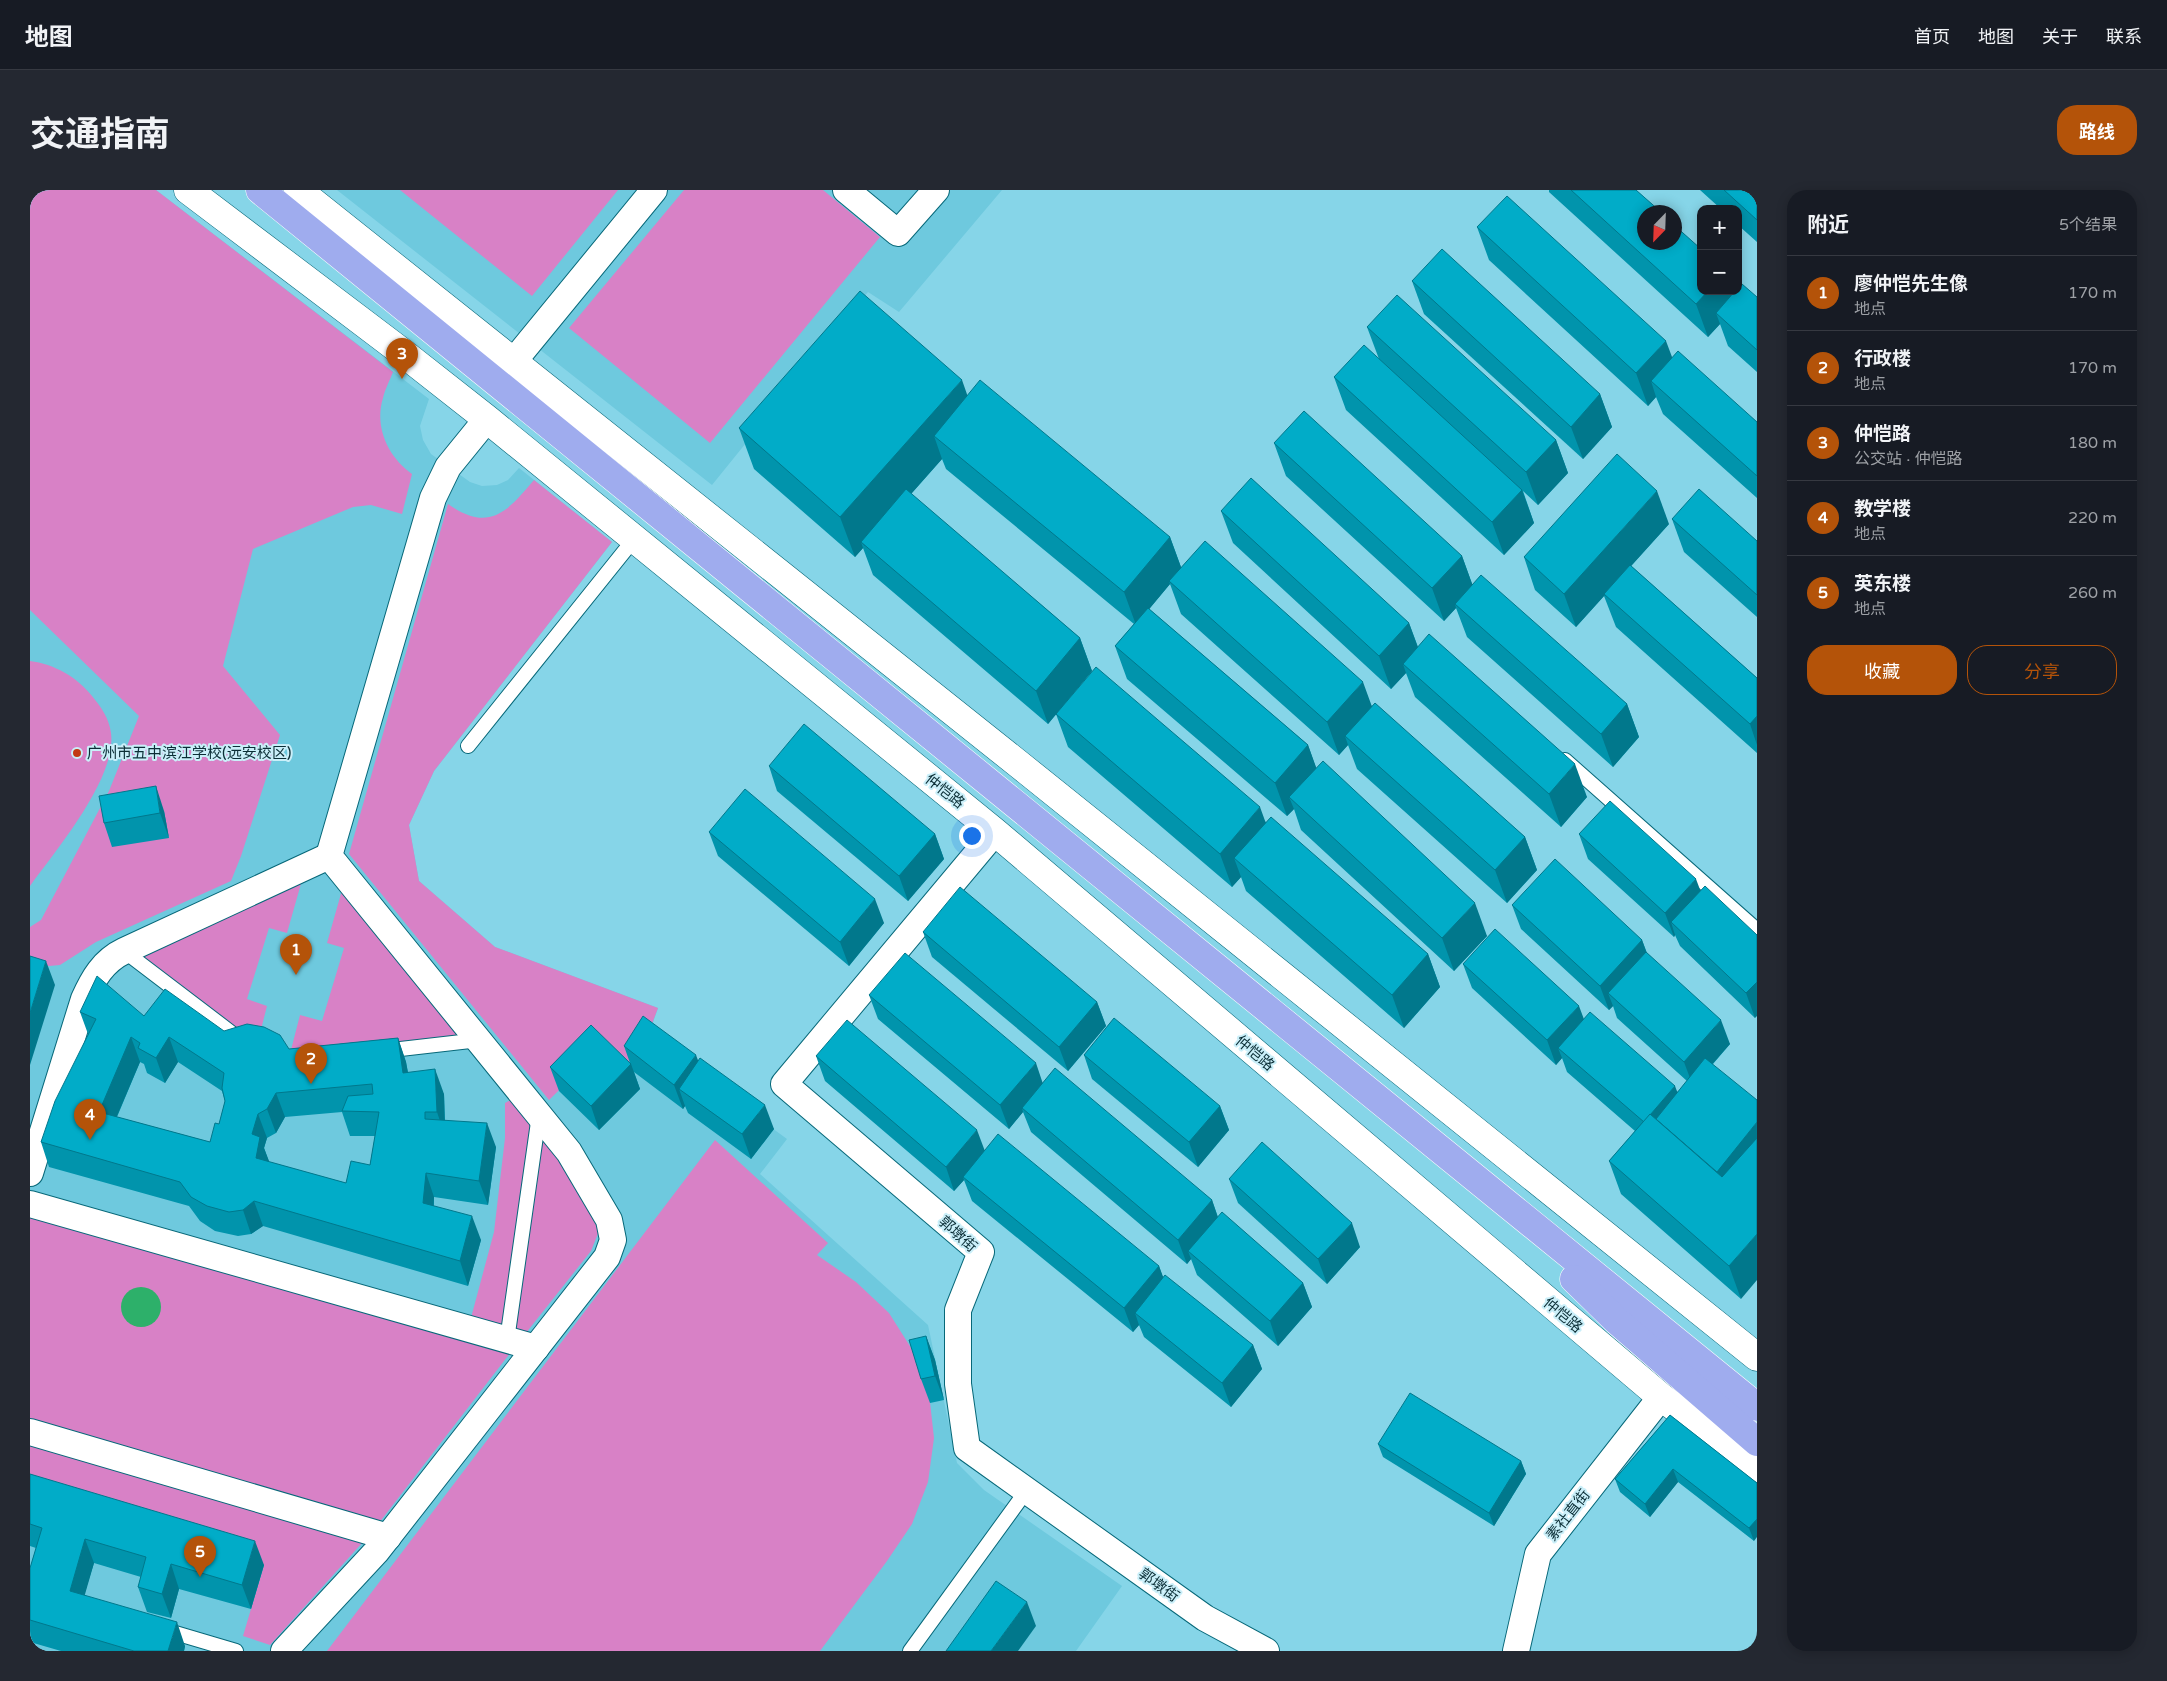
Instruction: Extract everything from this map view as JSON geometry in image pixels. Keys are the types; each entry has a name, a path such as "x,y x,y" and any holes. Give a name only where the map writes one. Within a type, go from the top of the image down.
{"highway":[{"path":"252,190 321,238"},
{"path":"260,190 1757,1407"},
{"path":"1457,1164 1617,1321 1757,1442"}],"main road":[{"name":"仲恺路","path":"188,190 382,337 635,538 995,832 1661,1398 1757,1468"},
{"path":"298,190 1021,766 1757,1357"}],"street":[{"path":"514,362 654,190"},
{"path":"846,190 898,233 936,190"},
{"path":"30,1173 84,999 91,982 101,968 124,951 329,856 433,498 448,467 487,420"},
{"name":"郭墩街","path":"995,832 784,1084 981,1252 958,1310 958,1384 967,1448 1205,1618 1266,1651"},
{"path":"284,1651 388,1537 607,1256 613,1240 610,1220 569,1152 329,856"},
{"path":"30,1204 536,1348"},
{"name":"素社直街","path":"1516,1651 1538,1554 1661,1398"},
{"path":"30,1432 388,1537"}],"lane":[{"path":"468,746 635,538"},
{"path":"1558,754 1757,930"},
{"path":"124,951 233,1034 258,1041"},
{"path":"365,1053 479,1040"},
{"path":"507,1340 539,1114"},
{"path":"910,1651 1027,1490"},
{"path":"152,1627 236,1651"}],"shaded area":[{"path":"30,190 156,190 429,399 420,426 423,440 431,454 470,482 482,486 497,485 508,480 519,468 612,542 434,771 409,825 419,881 495,947 658,1008 648,1037 787,1139 760,1174 928,1325 957,1463 984,1490 1122,1586 1076,1651 30,1651"},
{"path":"30,190 156,190 393,372 385,391 380,420 385,440 390,450 403,467 412,474 402,514 371,505 353,507 253,549 223,666 280,735 241,856 231,881 96,942 60,965 49,966 30,963 30,927 41,920 109,791 139,716 30,610"},
{"path":"337,190 1002,190 899,312 868,292 712,485"},
{"path":"400,190 618,190 532,296"},
{"path":"684,190 823,190 880,237 710,443 569,328"},
{"path":"534,480 612,542 434,771 409,825 419,881 495,947 658,1008 647,1037 625,1074 600,1050 549,1100 349,854 448,504 462,513 486,518 506,509"},
{"name":"广州市五中滨江学校(远安校区)","path":"30,661 48,665 64,672 86,689 101,709 111,733 110,751 105,771 95,792 69,834 30,886"},
{"path":"306,866 287,933 269,928 247,999 267,1006 258,1041 233,1034 124,951"},
{"path":"346,876 479,1040 291,1050 300,1015 322,1021 344,948 327,943"},
{"path":"516,1097 537,1124 597,1220 599,1231 591,1251 372,1532 270,1645 243,1636 264,1565 30,1496 30,1204 468,1329 494,1232 505,1138 505,1103"},
{"path":"715,1140 828,1243 817,1255 856,1282 889,1313 913,1351 929,1393 934,1438 928,1482 912,1524 820,1651 327,1651"},
{"path":"137,1287 145,1287 152,1290 158,1296 161,1307 158,1318 152,1324 145,1327 137,1327 130,1324 124,1318 121,1311 121,1303 124,1296 130,1290"}],"building":[{"path":"1571,190 1636,190 1653,205 1637,205 1637,250 1682,250 1682,232 1697,245 1697,295 1704,295 1696,304"},
{"path":"1724,190 1757,190 1757,220 1742,205"},
{"path":"1507,196 1666,341 1636,373 1477,227"},
{"path":"1442,249 1600,394 1571,427 1412,281"},
{"path":"1742,284 1757,297 1757,350 1716,313 1732,295 1742,295"},
{"path":"860,291 962,380 840,517 739,428"},
{"path":"1397,295 1556,440 1526,472 1367,327"},
{"path":"1364,345 1522,490 1492,522 1334,377"},
{"path":"1678,351 1757,422 1757,476 1651,381"},
{"path":"980,380 1170,537 1124,592 934,436"},
{"path":"1304,411 1462,556 1432,588 1274,443"},
{"path":"1617,454 1657,491 1564,594 1524,557"},
{"path":"1251,478 1409,623 1379,656 1221,511"},
{"path":"906,489 1080,638 1036,691 861,542"},
{"path":"1699,489 1757,541 1757,595 1672,519"},
{"path":"1205,541 1363,682 1327,722 1169,581"},
{"path":"1630,565 1757,678 1757,716 1750,724 1604,594"},
{"path":"1481,575 1627,704 1601,734 1455,604"},
{"path":"1148,608 1308,745 1275,783 1115,646"},
{"path":"1429,634 1575,764 1549,794 1403,664"},
{"path":"1096,667 1260,807 1220,854 1056,714"},
{"path":"1375,703 1525,837 1495,870 1345,736"},
{"path":"804,724 935,834 899,876 769,766"},
{"path":"1323,761 1475,903 1442,938 1289,797"},
{"path":"156,786 160,813 104,823 99,796"},
{"path":"745,789 875,899 840,942 709,832"},
{"path":"1610,801 1696,879 1665,913 1579,834"},
{"path":"1271,817 1428,954 1392,995 1234,858"},
{"path":"1555,859 1642,940 1600,986 1512,905"},
{"path":"1705,886 1757,935 1757,982 1746,993 1671,922"},
{"path":"960,887 1097,1002 1059,1047 923,932"},
{"path":"1495,929 1579,1006 1547,1040 1463,964"},
{"path":"1646,952 1721,1020 1684,1062 1608,993"},
{"path":"905,953 1036,1063 1000,1105 869,995"},
{"path":"30,956 46,961 30,1013"},
{"path":"97,976 144,1016 165,989 224,1031 247,1024 264,1027 280,1035 289,1049 398,1038 403,1073 435,1069 437,1112 425,1112 425,1119 487,1123 479,1181 426,1173 423,1203 472,1216 460,1261 254,1201 243,1210 229,1212 207,1206 191,1197 180,1182 41,1142 55,1101 96,1019 80,1012","holes":["131,1037 140,1043 138,1048 156,1058 169,1037 224,1073 222,1088 225,1101 219,1124 215,1123 210,1142 99,1112","372,1084 373,1094 348,1096 342,1111 379,1112 370,1165 351,1161 346,1183 256,1158 260,1137 252,1134 258,1114 267,1109 276,1093"]},
{"path":"1590,1012 1675,1086 1644,1122 1558,1048"},
{"path":"643,1016 696,1055 674,1085 624,1046"},
{"path":"1114,1018 1220,1106 1189,1142 1084,1055"},
{"path":"847,1020 977,1130 946,1167 816,1056"},
{"path":"591,1025 631,1064 591,1106 550,1067"},
{"path":"700,1058 765,1105 742,1134 679,1089"},
{"path":"1705,1058 1757,1100 1757,1122 1717,1172 1656,1119"},
{"path":"1055,1068 1212,1200 1178,1240 1022,1108"},
{"path":"1650,1114 1722,1177 1757,1138 1757,1234 1729,1266 1609,1161"},
{"path":"998,1134 1159,1266 1124,1308 963,1177"},
{"path":"1262,1142 1352,1223 1318,1259 1229,1179"},
{"path":"1222,1212 1303,1283 1270,1321 1188,1251"},
{"path":"1165,1275 1253,1345 1222,1383 1135,1313"},
{"path":"926,1336 935,1376 921,1379 909,1340"},
{"path":"1410,1393 1521,1461 1489,1513 1378,1444"},
{"path":"1670,1415 1757,1483 1757,1519 1749,1528 1673,1469 1645,1504 1615,1479"},
{"path":"30,1474 255,1541 242,1585 171,1564 162,1594 138,1587 146,1557 85,1539 70,1591 177,1622 168,1651 134,1651 30,1620 30,1568 42,1528 30,1524"},
{"path":"996,1581 1027,1602 991,1651 946,1651"}],"place":[{"name":"仲恺路","path":"402,379"},
{"name":"广州市五中滨江学校(远安校区)","path":"77,753"},
{"name":"廖仲恺先生像","path":"296,975"},
{"name":"行政楼","path":"311,1084"},
{"name":"教学楼","path":"90,1140"},
{"name":"英东楼","path":"200,1577"}]}
